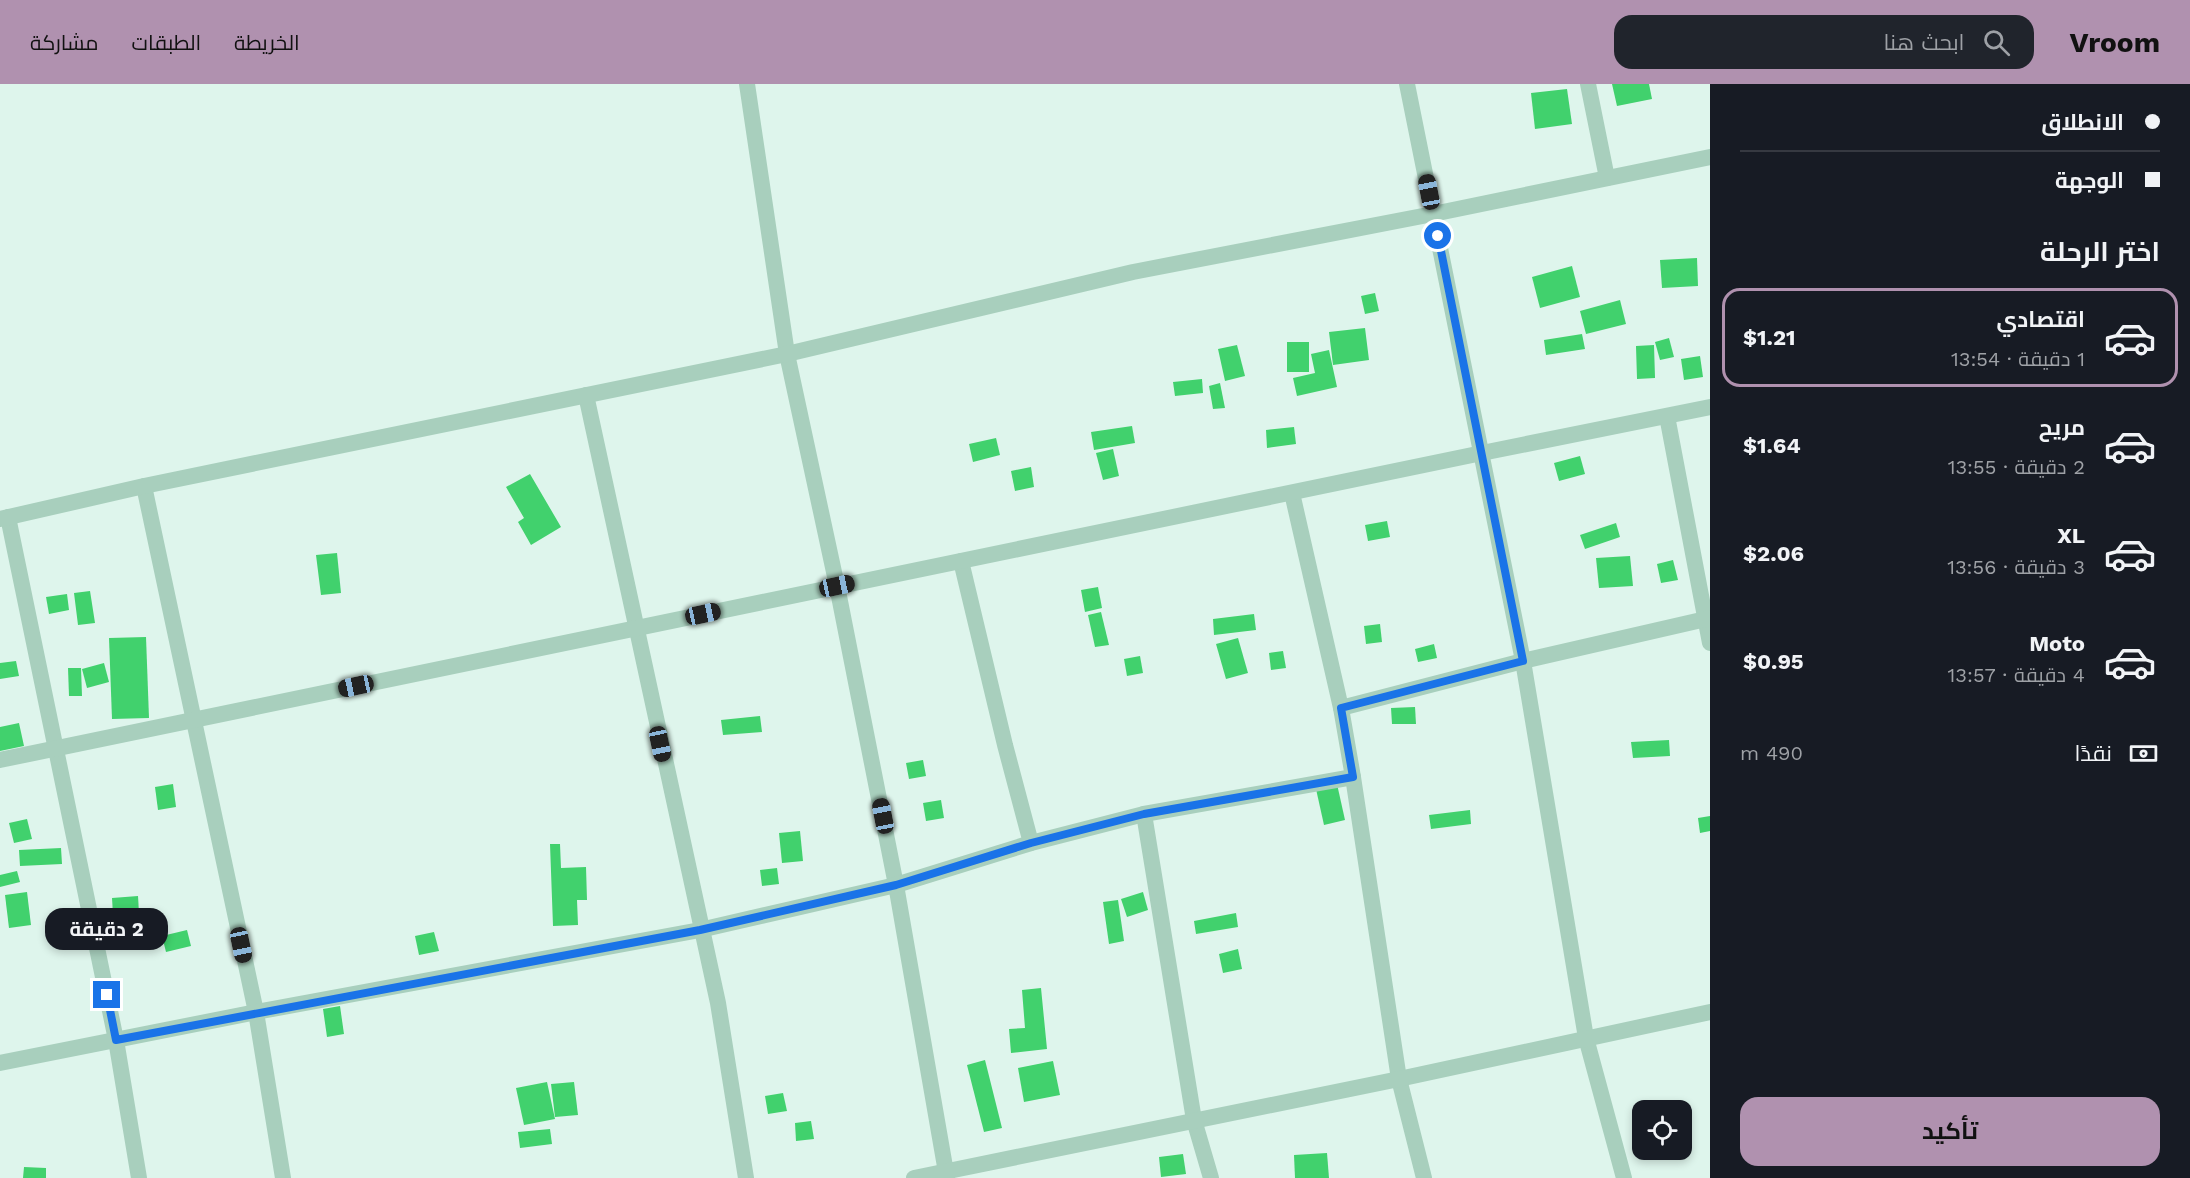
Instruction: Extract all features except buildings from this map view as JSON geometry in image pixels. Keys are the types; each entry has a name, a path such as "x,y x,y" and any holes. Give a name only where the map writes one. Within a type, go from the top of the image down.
{"street":[{"path":"747,84 788,354 896,885 946,1175"},
{"path":"1407,84 1523,661 1586,1038 1624,1178"},
{"path":"1588,84 1607,178"},
{"path":"139,1178 116,1040 56,748 4,518 144,486 788,354 1133,272 1710,157"},
{"path":"586,395 700,930 718,1003 746,1178"},
{"path":"0,760 1710,407"},
{"path":"1667,416 1708,618 1710,643"},
{"path":"144,486 256,1012 283,1178"},
{"path":"1292,493 1341,708 1399,1079 1424,1178"},
{"path":"961,561 1031,843"},
{"path":"1341,708 1523,661 1708,618"},
{"path":"0,1063 256,1012 700,930 896,885 1031,843 1144,814 1353,777"},
{"path":"1144,814 1194,1120 1211,1178"},
{"path":"914,1178 946,1175 1194,1120 1399,1079 1710,1012"}],"route":[{"path":"107,995 116,1040 700,930 896,885 1031,843 1144,814 1353,777 1341,708 1523,661 1438,236"}]}
